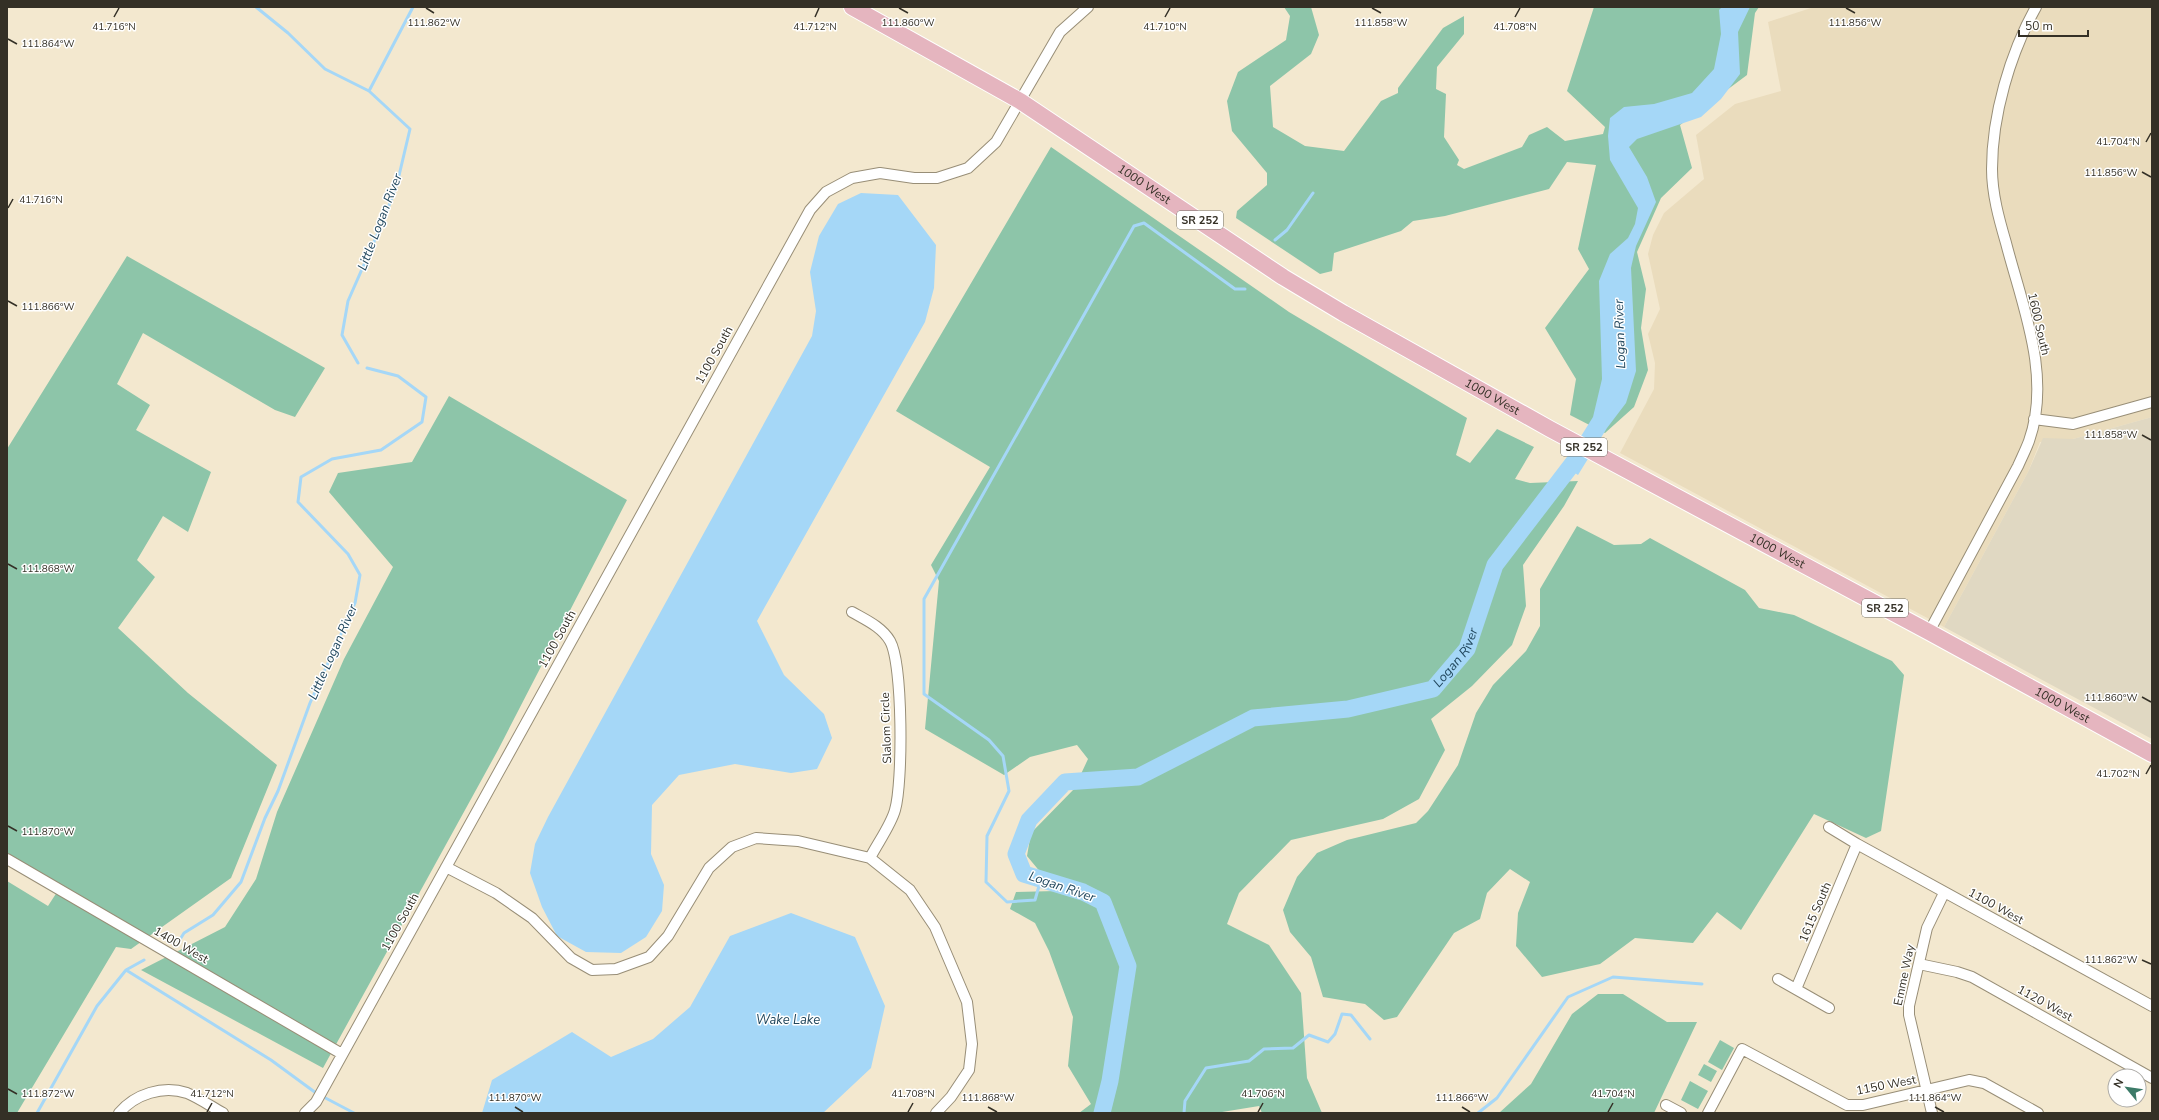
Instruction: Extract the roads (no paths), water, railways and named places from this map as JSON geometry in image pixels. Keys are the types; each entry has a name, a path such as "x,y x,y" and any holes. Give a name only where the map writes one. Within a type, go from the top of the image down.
{"main road":[{"name":"1000 West","path":"852,7 1020,101 1283,277 1343,313 1550,429 1929,632 2152,754"}],"street":[{"path":"1020,101 1060,32 1088,7"},
{"name":"1600 South","path":"1929,632 2018,466 2030,440 2034,419 2037,382 2034,347 1999,220 1992,169 1997,119 2003,88 2017,47 2036,7"},
{"name":"1100 South","path":"304,1113 316,1102 810,210 826,192 852,178 880,173 914,178 937,178 968,168 996,142 1020,101"},
{"path":"2034,419 2073,424 2152,402"},
{"name":"Slalom Circle","path":"852,612 881,629 891,641 896,659 902,756 895,810 870,858"},
{"name":"1100 West","path":"1830,827 1857,844 2152,1006"},
{"path":"446,867 496,893 532,918 571,958 592,970 616,969 649,957 668,936 709,868 732,847 756,838 798,841 870,858 910,890 923,908 935,927 967,1002 972,1044 969,1070 951,1097 936,1113"},
{"name":"1615 South","path":"1796,989 1857,844"},
{"name":"1400 West","path":"7,858 342,1054"},
{"name":"Emme Way","path":"1932,1113 1909,1015 1909,1006 1930,918 1944,892"},
{"name":"1120 West","path":"1919,964 1957,972 1972,977 2152,1078"},
{"path":"1778,979 1829,1008"},
{"name":"1150 West","path":"1708,1113 1742,1049 1847,1105 1863,1105 1927,1091 1968,1080 1977,1081 2038,1113"},
{"path":"120,1113 126,1105 145,1094 167,1090 187,1094 223,1113"},
{"path":"1666,1105 1680,1113"}],"water":[{"path":"1722,7 1750,7 1738,32 1740,74 1721,99 1701,117 1637,139 1629,147 1647,177 1656,202 1636,246 1631,268 1636,371 1626,403 1607,428 1578,475 1563,465 1593,417 1602,379 1599,281 1610,254 1628,238 1635,224 1638,208 1610,160 1608,136 1610,118 1624,107 1654,104 1692,93 1714,69 1721,34 1719,10"},
{"path":"861,193 898,195 936,245 934,288 925,322 757,621 784,675 824,714 832,738 817,769 791,773 735,764 679,775 652,805 651,854 664,885 662,911 646,937 621,953 586,952 557,936 542,907 530,873 535,844 548,817 812,336 816,311 810,272 819,236 838,204"},
{"name":"Wake Lake","path":"791,913 855,937 885,1006 871,1068 823,1113 482,1113 492,1080 572,1032 611,1057 653,1039 690,1007 730,936"}],"waterway":[{"name":"Little Logan River","path":"256,7 288,33 325,69 369,91 410,129 397,184 384,219 348,301 342,335 358,363"},
{"path":"369,91 413,7"},
{"path":"1275,240 1287,230 1313,193"},
{"path":"1041,879 1035,900 1007,902 986,882 987,836 1009,791 1003,756 989,740 924,694 924,599 1134,226 1144,223 1235,289 1245,289"},
{"name":"Little Logan River","path":"179,941 184,933 213,915 241,882 265,818 278,791 310,703 355,603 360,575 348,554 298,502 301,477 332,459 381,450 422,422 426,397 398,376 367,368"},
{"name":"Logan River","path":"1102,1113 1110,1081 1128,966 1103,902 1083,892 1024,874 1016,854 1029,820 1065,782 1138,777 1253,718 1348,709 1433,689 1467,649 1495,565 1583,450"},
{"name":"Little Logan River","path":"37,1113 97,1006 126,970 144,960"},
{"path":"126,970 271,1060 316,1093 354,1113"},
{"path":"1478,1113 1497,1098 1568,997 1613,977 1702,984"},
{"path":"1184,1113 1185,1101 1206,1068 1249,1061 1264,1049 1293,1048 1309,1035 1328,1042 1335,1034 1342,1014 1351,1015 1370,1039"}]}
